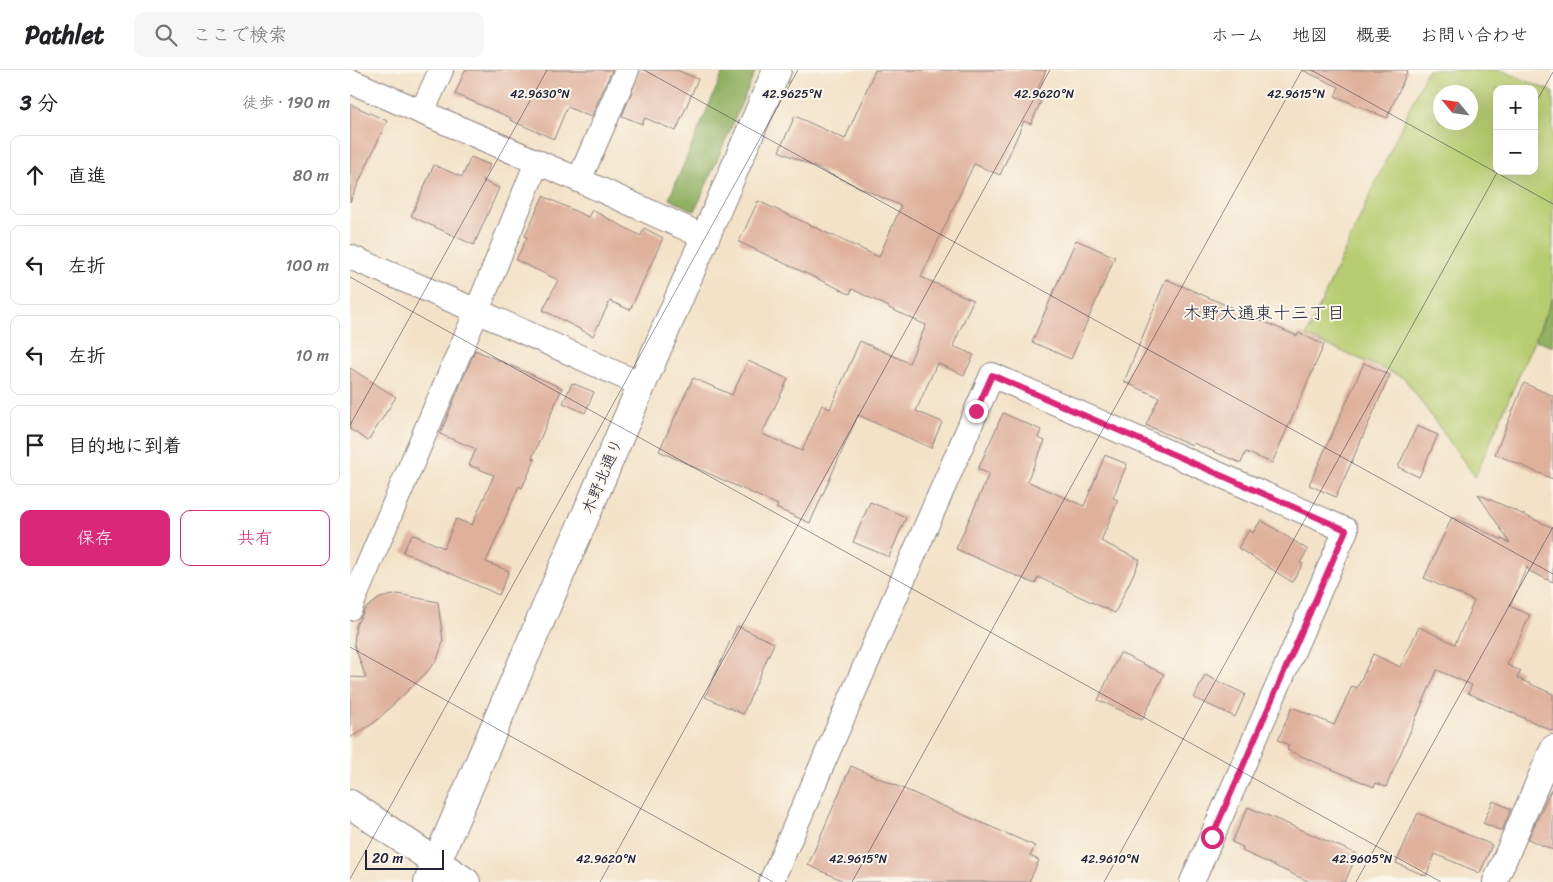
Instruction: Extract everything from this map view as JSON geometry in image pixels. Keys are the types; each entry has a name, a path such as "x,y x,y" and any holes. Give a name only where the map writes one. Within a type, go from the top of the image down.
{"main road":[{"name":"木野北通り","path":"432,872 777,70"},
{"path":"350,804 432,872 466,882"}],"street":[{"path":"422,112 441,70"},
{"path":"579,180 627,70"},
{"path":"350,81 705,237"},
{"path":"350,608 477,311 537,162"},
{"path":"350,257 477,311 642,385"},
{"path":"771,882 992,375 1346,530 1192,882"},
{"path":"1495,882 1553,747"}],"green space":[{"path":"724,70 756,70 695,211 669,199"},
{"path":"1427,70 1501,70 1536,85 1493,85 1493,175 1538,175 1538,86 1553,92 1553,297 1475,477 1404,378 1306,336"},
{"path":"1553,297 1553,347 1535,340"}],"building":[{"path":"465,70 612,70 591,117 567,107 554,139 455,94"},
{"path":"640,70 677,70 698,79 676,131 645,118 642,124 622,116"},
{"path":"875,70 1046,70 1034,98 1041,101 1031,124 1024,121 1000,175 974,164 921,277 973,300 953,346 974,355 964,375 937,363 916,411 942,422 931,448 858,415 810,523 776,508 778,505 659,451 693,378 732,395 748,361 788,379 762,434 802,451 822,405 830,409 860,341 909,363 926,325 852,289 850,294 739,242 758,201 879,257 901,206 779,151 795,116 845,139"},
{"path":"1302,70 1408,70 1387,118 1335,96 1339,87"},
{"path":"350,104 387,121 350,202"},
{"path":"471,157 490,165 483,181 499,188 474,245 411,216 434,165 462,177"},
{"path":"543,196 588,217 592,210 641,236 644,228 663,238 630,310 610,301 593,336 543,310 558,280 516,260"},
{"path":"1076,240 1115,257 1071,359 1032,342"},
{"path":"1166,279 1297,336 1299,333 1324,345 1272,463 1246,452 1241,463 1146,425 1159,397 1124,382"},
{"path":"475,350 562,388 532,458 535,459 522,488 519,486 486,562 509,571 499,595 403,552 412,534 444,548 456,519 472,525 494,475 469,465 476,449 440,434"},
{"path":"1364,363 1390,375 1336,497 1309,485"},
{"path":"350,368 396,397 368,441 350,429"},
{"path":"572,383 594,392 585,413 563,403"},
{"path":"1524,383 1553,396 1553,479 1495,454"},
{"path":"1003,413 1041,430 1038,438 1045,441 1027,481 1084,506 1105,455 1127,464 1113,498 1118,500 1101,541 1140,560 1115,613 1038,577 1035,584 956,549 989,474 978,469"},
{"path":"1417,426 1438,435 1419,477 1398,467"},
{"path":"1478,494 1553,528 1553,582 1529,571 1527,567 1510,606 1530,615 1507,665 1521,671 1517,678 1553,694 1553,731 1468,693 1472,685 1437,670 1386,787 1376,783 1374,787 1287,750 1289,745 1278,740 1292,707 1334,725 1352,686 1357,688 1373,654 1400,667 1419,627 1455,644 1474,601 1424,578 1452,517 1510,543"},
{"path":"870,502 906,517 889,557 853,542"},
{"path":"1261,520 1308,550 1300,563 1303,564 1292,582 1238,548 1249,530 1253,533"},
{"path":"398,594 438,602 443,642 437,660 375,722 350,738 350,677 366,678 354,644 356,625 365,609 380,598"},
{"path":"737,626 774,643 743,714 705,697"},
{"path":"1120,653 1164,674 1142,720 1098,700"},
{"path":"1205,675 1245,694 1235,717 1194,698"},
{"path":"851,766 1035,846 1030,856 1039,860 1029,882 846,882 808,865"},
{"path":"1553,786 1553,850 1528,839"},
{"path":"1493,801 1511,809 1502,831 1483,823"},
{"path":"1248,807 1357,854 1345,882 1310,882 1242,851 1243,847 1232,842"},
{"path":"1418,813 1492,845 1480,873 1435,854 1426,876 1396,863"}],"district":[{"name":"木野大通東十三丁目","path":"1264,313"}],"route":[{"path":"976,411 992,375 1346,530 1212,837"}]}
